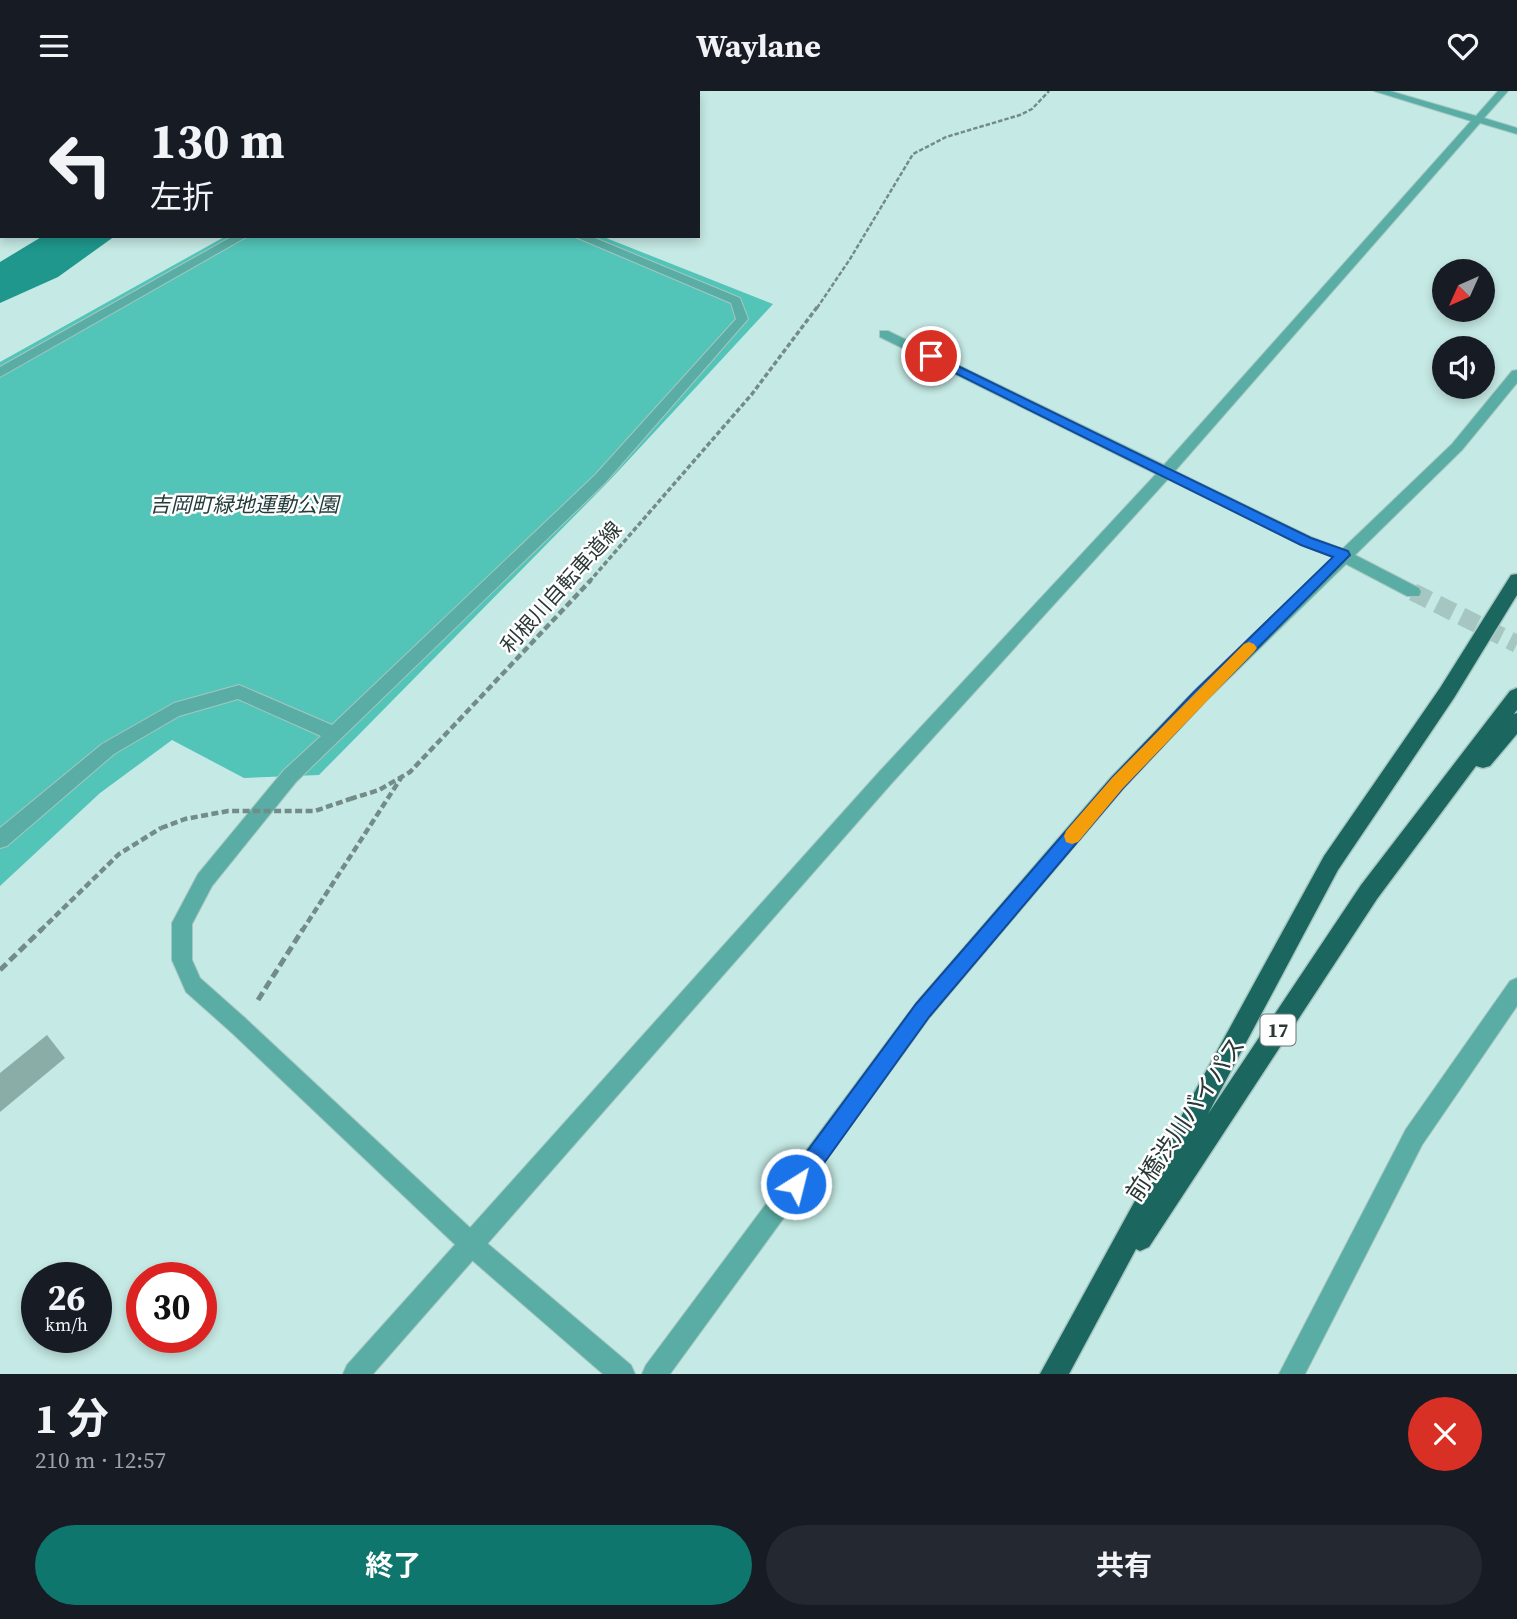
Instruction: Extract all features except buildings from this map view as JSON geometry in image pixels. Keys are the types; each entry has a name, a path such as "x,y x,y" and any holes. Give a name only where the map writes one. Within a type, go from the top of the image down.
{"highway":[{"path":"1070,1344 1331,863 1447,693 1517,579"},
{"name":"前橋渋川バイパス","path":"1054,1374 1070,1344 1369,892 1517,696"},
{"path":"1369,892 1517,721"}],"street":[{"path":"1380,91 1517,131"},
{"path":"356,1374 473,1246 885,778 1167,471 1503,91"},
{"path":"0,373 238,238"},
{"path":"584,238 736,301 742,319 600,479 290,776 205,880 182,923 181,960 193,985 473,1246 622,1374"},
{"path":"884,334 1306,541 1343,555 1413,592"},
{"path":"655,1374 923,1010 1118,783 1343,555 1457,447 1517,374"},
{"path":"0,840 108,749 174,710 239,692 335,734"},
{"path":"1292,1374 1414,1137 1517,988"}],"path":[{"name":"利根川自転車道線","path":"0,969 119,854 161,828 185,819 228,811 315,811 379,790 410,772 567,608 752,394 808,321 850,259 913,153 946,137 1020,115 1032,109 1049,91"},
{"path":"269,985 402,777"}],"green space":[{"name":"吉岡町緑地運動公園","path":"222,238 606,238 773,304 610,480 319,775 244,778 172,740 100,793 0,886 0,362"}],"shaded area":[{"path":"40,238 112,238 58,277 0,303 0,262"}],"tunnel":[{"path":"1413,592 1517,644"}],"slow traffic":[{"path":"1072,836 1118,783 1249,648"}],"route":[{"path":"796,1184 923,1010 1118,783 1343,555 1306,541 931,356"}]}
